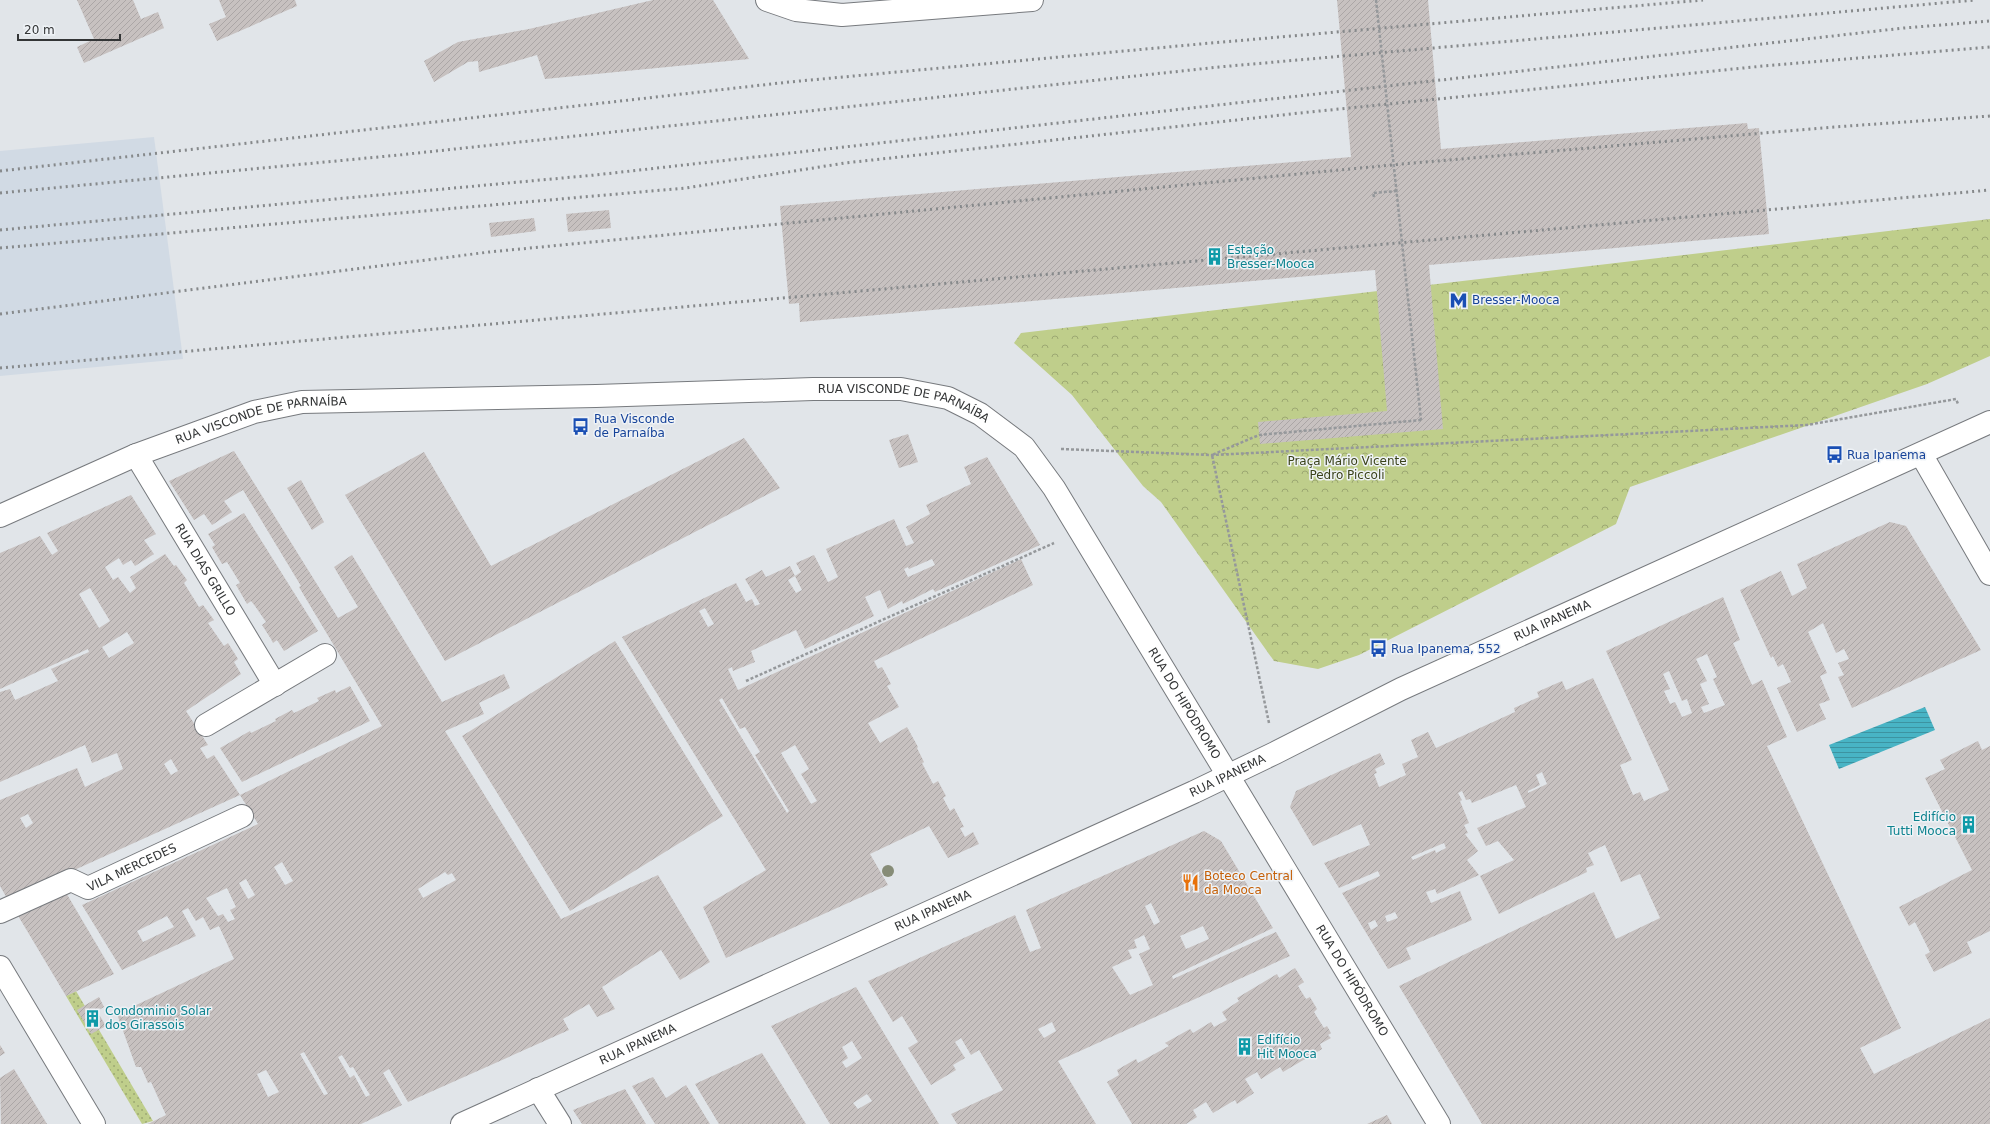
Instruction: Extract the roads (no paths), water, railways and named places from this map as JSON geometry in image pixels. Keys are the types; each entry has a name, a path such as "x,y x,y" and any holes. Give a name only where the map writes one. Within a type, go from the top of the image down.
{"street":[{"path":"767,0 796,10 842,15 1032,0"},
{"name":"RUA VISCONDE DE PARNAÍBA","path":"0,516 136,455 254,412 302,402 596,396 813,389 901,389 948,398 980,414 1024,447 1054,488"},
{"name":"RUA IPANEMA","path":"462,1124 1230,775 1401,689 1839,489 1990,422"},
{"path":"1920,454 1990,574"},
{"name":"RUA DIAS GRILLO","path":"136,455 275,685"},
{"name":"RUA DO HIPÓDROMO","path":"1054,488 1230,775 1439,1124"},
{"path":"206,725 325,655"},
{"name":"VILA MERCEDES","path":"0,912 71,880 88,888 242,816"},
{"path":"0,967 94,1124"},
{"path":"538,1089 560,1124"}],"water":[{"path":"1925,707 1935,730 1839,769 1829,745"}],"railway":[{"path":"0,171 789,82 1703,0"},
{"path":"0,193 399,155 1219,67 1975,0"},
{"path":"0,230 595,175 1904,28 1990,21"},
{"path":"0,248 686,188 845,163 1300,113 1763,66 1990,47"},
{"path":"0,314 489,252 1402,164 1834,127 1990,116"},
{"path":"0,368 1990,190"}],"place":[{"name":"Estação Bresser-Mooca","path":"1214,257"},
{"name":"Bresser-Mooca","path":"1459,300"},
{"name":"Rua Visconde de Parnaíba","path":"581,426"},
{"name":"Rua Ipanema","path":"1834,455"},
{"name":"Rua Ipanema, 552","path":"1378,649"},
{"name":"Edifício Tutti Mooca","path":"1969,824"},
{"name":"Boteco Central da Mooca","path":"1191,883"},
{"name":"Condominio Solar dos Girassois","path":"92,1018"},
{"name":"Edifício Hit Mooca","path":"1244,1047"}],"park label":[{"name":"Praça Mário Vicente Pedro Piccoli","path":"1347,468"}]}
